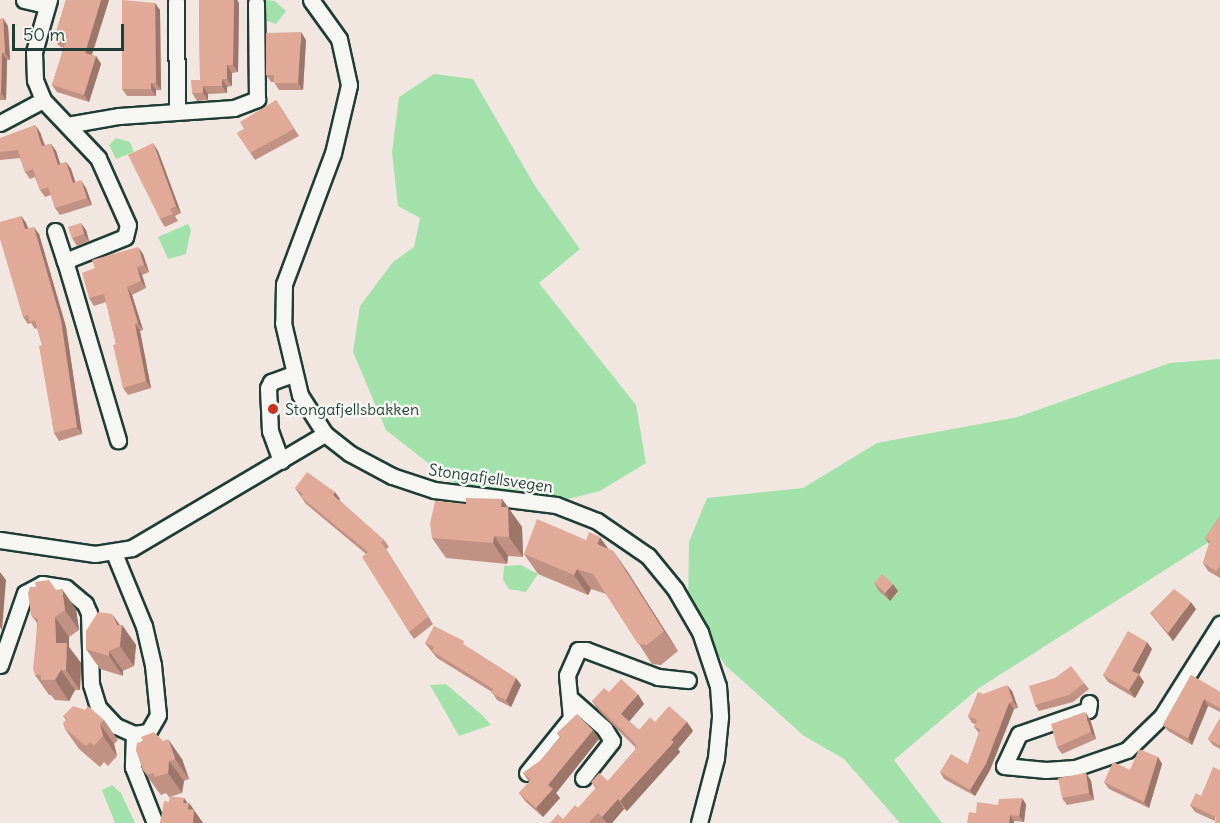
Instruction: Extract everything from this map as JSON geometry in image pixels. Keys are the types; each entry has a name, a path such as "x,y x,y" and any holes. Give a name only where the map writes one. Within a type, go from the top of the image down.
{"street":[{"path":"24,0 48,3 34,52 35,80 43,100 98,158 112,183 128,232 115,241 65,261"},
{"name":"Stongafjellsvegen","path":"311,0 339,39 346,56 349,85 333,153 284,284 283,323 293,374 307,409 325,434 349,453 392,476 434,490 556,505 597,521 648,556 696,623 718,686 717,759 699,823"},
{"path":"176,1 177,111"},
{"path":"68,125 177,111 234,108 257,99 256,3"},
{"path":"0,123 43,100"},
{"path":"55,231 118,440"},
{"path":"281,461 270,430 268,388 270,382 293,374"},
{"path":"0,540 78,552 114,553 149,539 325,434"},
{"path":"0,665 25,593 42,584 66,588 85,604 89,613 91,684 98,707 116,726 135,734 148,732 156,722 155,683 144,626 114,553"},
{"path":"1218,627 1220,649"},
{"path":"1089,703 1088,710 1019,734 1004,765 1046,770 1075,768 1127,750 1162,716 1218,627"},
{"path":"527,772 568,725 572,700 567,675 578,650 586,650 658,677 688,680"},
{"path":"572,700 604,728 612,741 583,778"},
{"path":"135,734 133,766 155,823"}],"green space":[{"path":"264,0 275,1 286,11 276,24 261,19"},
{"path":"434,74 473,79 535,186 580,249 539,283 636,405 646,463 600,491 544,505 456,485 386,430 353,352 360,306 393,262 414,247 420,218 398,206 392,152 399,97"},
{"path":"116,138 130,142 134,152 116,159 109,145"},
{"path":"188,224 191,230 186,254 168,259 158,237"},
{"path":"1220,359 1220,535 979,688 894,760 942,823 900,823 844,759 804,736 726,666 688,610 689,542 707,498 803,488 877,443 1018,417 1170,363"},
{"path":"521,565 538,574 526,592 509,589 503,580 504,566"},
{"path":"446,684 491,725 459,736 430,685"},
{"path":"112,785 121,793 135,823 115,823 102,790"}],"building":[{"path":"66,0 101,0 85,53 96,56 84,95 52,85 65,43 54,39"},
{"path":"122,0 155,3 156,83 151,83 151,89 122,89"},
{"path":"199,0 234,0 233,65 227,65 227,79 222,79 222,86 203,86 203,93 192,93 191,80 200,80"},
{"path":"3,18 5,53 2,53 0,93 0,19"},
{"path":"301,32 298,83 274,83 274,75 266,75 266,33"},
{"path":"276,100 294,129 250,153 237,133 244,129 240,122"},
{"path":"35,125 42,146 51,144 58,165 66,162 73,183 81,180 87,198 55,208 48,187 40,190 33,169 25,172 18,150 0,152 0,138"},
{"path":"153,143 176,206 170,209 173,214 160,219 128,155"},
{"path":"21,216 25,229 34,227 61,320 77,427 54,433 39,346 42,345 35,320 30,322 28,315 23,317 0,239 0,222"},
{"path":"81,223 84,234 72,238 68,227"},
{"path":"138,247 144,265 137,267 141,281 127,287 138,323 135,324 146,381 123,388 113,345 116,344 104,294 89,298 82,273 95,268 92,260"},
{"path":"307,472 335,492 333,495 384,540 381,542 428,617 409,632 362,557 368,552 301,497 303,494 295,488"},
{"path":"466,498 502,499 501,507 508,507 509,537 494,536 493,543 432,538 430,524 435,501 466,504"},
{"path":"1220,516 1220,566 1216,571 1203,563 1210,541 1205,538"},
{"path":"537,519 586,540 589,532 600,537 597,544 613,551 664,631 647,645 638,644 593,574 577,569 574,575 524,554"},
{"path":"882,574 893,584 885,593 874,583"},
{"path":"49,580 56,590 62,589 65,610 55,617 56,643 67,643 66,670 61,670 55,680 41,680 41,675 35,675 33,669 38,620 31,615 28,593 30,587 36,587 35,582"},
{"path":"1174,589 1191,602 1168,633 1150,613"},
{"path":"98,612 112,614 117,625 122,625 120,646 109,651 109,656 86,649 86,631"},
{"path":"434,626 464,641 463,644 516,678 506,700 491,693 493,689 432,651 434,647 425,643"},
{"path":"1128,631 1147,642 1132,671 1139,674 1129,690 1103,675"},
{"path":"1071,666 1084,683 1069,695 1035,705 1029,686 1055,678"},
{"path":"1191,675 1220,692 1220,708 1204,699 1188,738 1163,725"},
{"path":"621,679 638,694 621,714 639,730 650,717 655,722 669,706 687,722 671,740 674,742 620,801 618,799 602,817 598,813 588,823 550,823 558,814 563,819 575,805 578,808 597,787 591,782 599,773 608,781 635,750 636,744 592,701 604,688 609,692"},
{"path":"1007,685 1013,701 1009,703 986,764 970,790 940,772 951,754 968,764 980,729 974,727 977,720 968,716 978,692 983,694"},
{"path":"73,706 85,710 88,706 104,720 100,724 103,736 94,746 90,742 86,746 65,729 63,723 67,719 63,716"},
{"path":"1085,712 1091,732 1057,747 1051,724"},
{"path":"577,714 593,730 548,785 553,789 536,808 519,793 531,780 523,773 540,761 561,737 557,733"},
{"path":"1220,718 1220,743 1219,745 1208,739"},
{"path":"154,732 163,741 168,739 175,759 169,761 168,773 155,777 153,773 147,775 143,770 136,750 137,743 143,741 141,737"},
{"path":"1139,749 1158,757 1144,802 1104,782 1113,762 1130,770"},
{"path":"1213,767 1220,770 1220,823 1215,823 1216,817 1190,805 1196,793 1201,796"},
{"path":"1086,773 1089,793 1062,798 1058,778"},
{"path":"170,797 184,798 183,803 189,803 188,809 194,810 193,823 160,823 164,801 169,802"},
{"path":"1022,798 1019,816 1010,815 1009,823 967,823 969,812 976,813 977,802 998,805 999,799"}],"place":[{"name":"Stongafjellsbakken","path":"273,409"}]}
